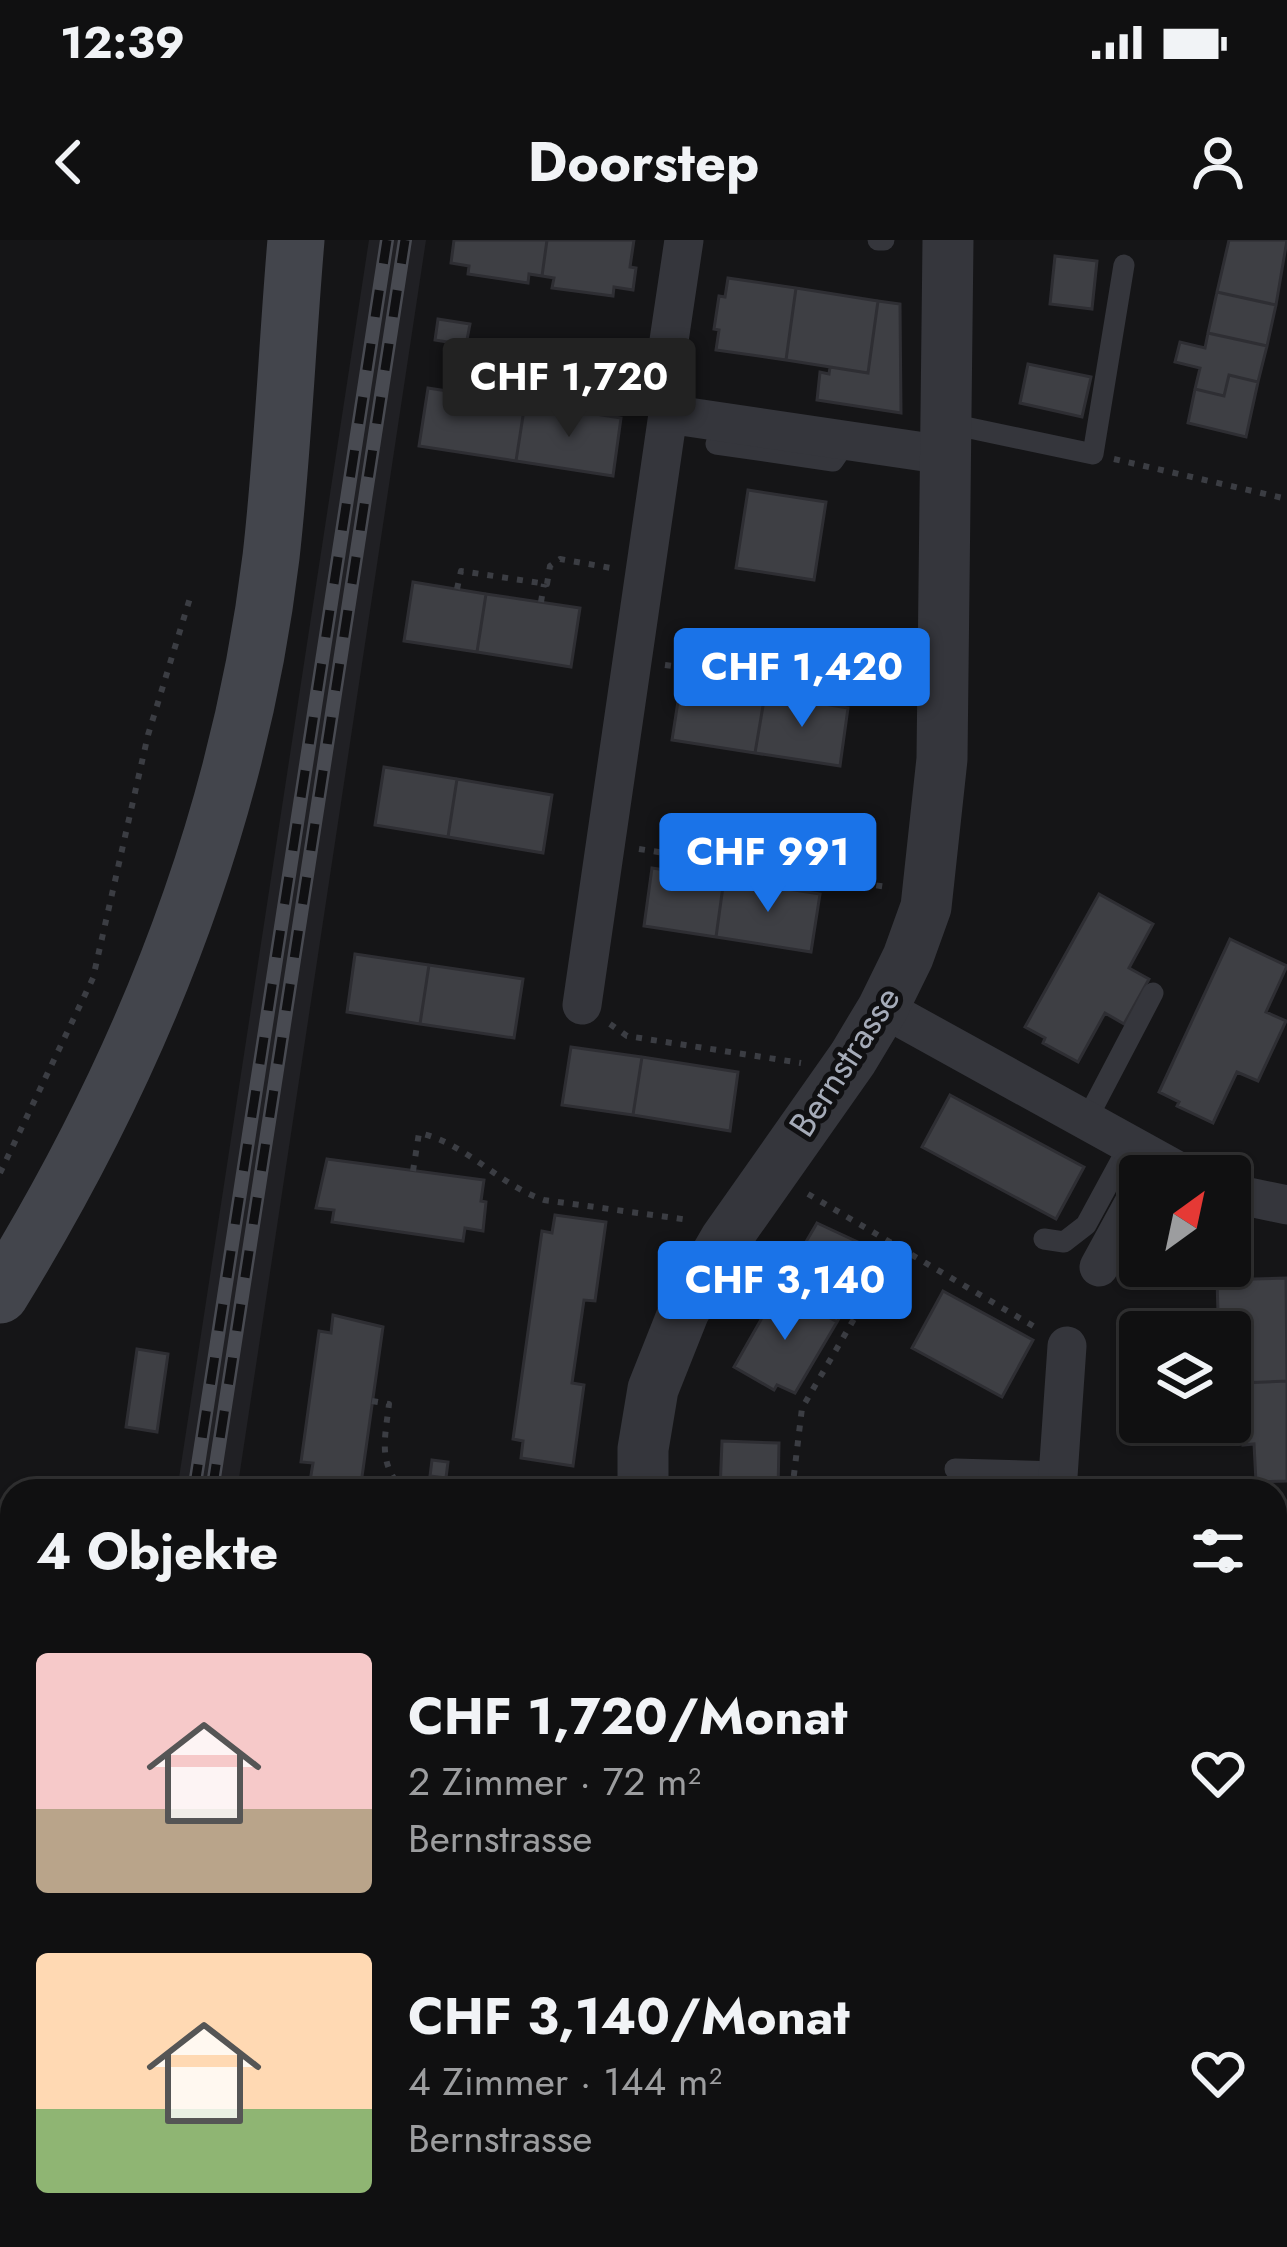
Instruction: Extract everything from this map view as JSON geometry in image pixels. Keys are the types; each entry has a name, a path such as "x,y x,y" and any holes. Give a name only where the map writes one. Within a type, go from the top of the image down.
{"main road":[{"path":"0,1295 74,1168 157,996 220,806 271,559 296,240"}],"street":[{"path":"582,1005 667,408 668,354 685,240"},
{"name":"Bernstrasse","path":"644,1479 652,1389 684,1311 734,1226 883,1008 908,957 928,893 939,809 943,704 948,240"},
{"path":"667,408 847,441 945,439"},
{"path":"883,1008 1087,1119 1135,1155"},
{"path":"1251,1197 1287,1204"},
{"path":"1099,1267 1119,1231"},
{"path":"1058,1479 1067,1346"}],"lane":[{"path":"945,439 1093,454 1124,265"},
{"path":"716,444 833,461 847,441"},
{"path":"1087,1119 1153,994"},
{"path":"1044,1239 1064,1242 1119,1197"},
{"path":"954,1478 989,1479"}],"path":[{"path":"480,396 483,374 580,388 667,408"},
{"path":"577,411 580,388"},
{"path":"1093,454 1287,499"},
{"path":"541,602 550,566 560,559 644,573"},
{"path":"457,589 461,571 544,584"},
{"path":"0,1173 93,978 148,734 190,598"},
{"path":"632,660 943,704"},
{"path":"605,844 928,893"},
{"path":"582,1005 627,1036 844,1070"},
{"path":"413,1171 419,1133 436,1137 524,1193 544,1200 734,1226"},
{"path":"771,1172 1067,1346"},
{"path":"793,1479 802,1408 885,1266 876,1261 886,1241"},
{"path":"372,1401 389,1404 383,1453 393,1479"},
{"path":"934,1479 954,1478"}],"shaded area":[{"path":"369,240 426,240 239,1479 179,1479"}],"building":[{"path":"454,240 547,240 542,276 529,274 528,283 468,274 469,266 451,263"},
{"path":"547,240 634,240 633,290 614,287 613,296 552,288 554,278 542,276"},
{"path":"1229,240 1287,240 1276,305 1217,292"},
{"path":"1055,256 1097,261 1092,309 1050,304"},
{"path":"728,278 796,288 786,360 716,350 719,296 725,297"},
{"path":"796,288 878,301 868,373 786,360"},
{"path":"1217,292 1276,305 1267,346 1208,333"},
{"path":"878,301 900,304 901,413 817,400 820,372 829,374 830,367 868,373"},
{"path":"438,319 470,324 466,345 435,340"},
{"path":"1208,333 1267,346 1258,382 1229,375 1224,396 1195,389 1200,368 1175,362 1180,342 1205,348"},
{"path":"1028,364 1091,377 1082,417 1020,403"},
{"path":"1229,375 1258,382 1246,437 1188,423 1195,389 1224,396"},
{"path":"428,388 525,403 516,461 419,446"},
{"path":"525,403 621,418 613,476 516,461"},
{"path":"748,490 826,502 814,580 736,568"},
{"path":"413,582 486,594 477,652 404,641"},
{"path":"486,594 580,608 571,667 477,652"},
{"path":"681,682 765,694 755,753 672,740"},
{"path":"765,694 848,708 840,766 755,753"},
{"path":"384,767 457,779 448,837 375,825"},
{"path":"457,779 552,795 543,853 448,837"},
{"path":"652,868 724,879 716,937 644,926"},
{"path":"724,879 820,894 811,952 716,937"},
{"path":"1099,894 1153,924 1129,968 1149,979 1124,1024 1105,1013 1078,1062 1025,1027"},
{"path":"1230,939 1287,966 1266,1012 1286,1021 1258,1081 1237,1072 1213,1123 1159,1092"},
{"path":"355,954 429,965 420,1024 347,1012"},
{"path":"429,965 523,979 514,1038 420,1024"},
{"path":"571,1047 642,1057 633,1115 562,1105"},
{"path":"642,1057 738,1072 730,1131 633,1115"},
{"path":"950,1095 1084,1167 1056,1219 922,1147"},
{"path":"327,1159 484,1180 483,1231 465,1228 463,1241 332,1222 334,1210 316,1208"},
{"path":"555,1215 606,1222 595,1301 584,1300 572,1383 584,1385 573,1466 521,1458 523,1441 513,1439 542,1231 552,1233"},
{"path":"817,1223 877,1251 837,1322 779,1288"},
{"path":"1286,1278 1287,1381 1251,1383 1251,1311 1218,1311 1217,1287 1251,1287 1251,1279"},
{"path":"779,1288 837,1322 795,1393 777,1385 774,1390 734,1367"},
{"path":"943,1291 1033,1340 1002,1397 912,1348"},
{"path":"333,1315 383,1327 362,1479 310,1479 313,1463 301,1462 319,1331 331,1333"},
{"path":"137,1349 168,1354 157,1432 126,1427"},
{"path":"1287,1381 1287,1479 1256,1479 1254,1444 1243,1445 1251,1443 1251,1383"},
{"path":"722,1441 779,1443 778,1479 720,1479"},
{"path":"432,1460 448,1462 446,1478 430,1476"}],"railway":[{"path":"196,1479 387,240"},
{"path":"214,1479 405,240"}]}
